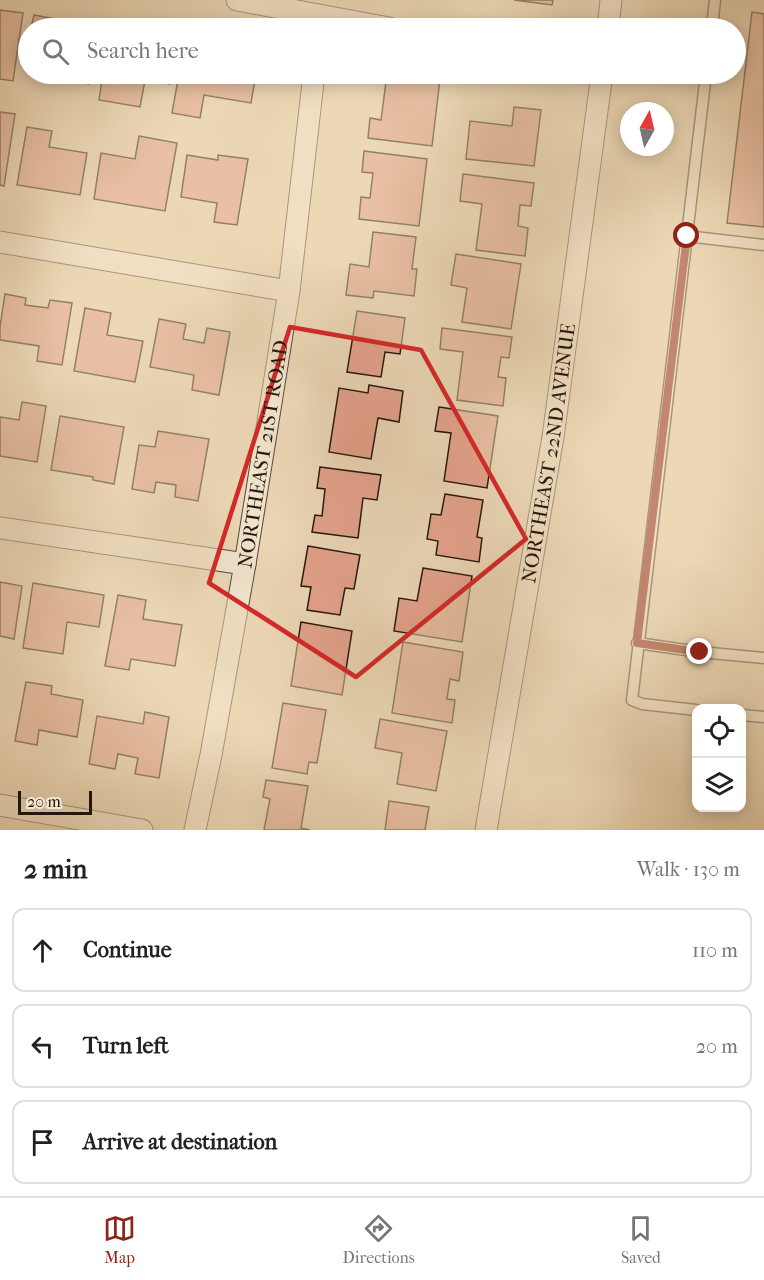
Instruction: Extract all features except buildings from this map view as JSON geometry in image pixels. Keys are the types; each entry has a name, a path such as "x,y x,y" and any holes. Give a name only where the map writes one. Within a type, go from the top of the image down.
{"street":[{"path":"237,0 340,18"},
{"path":"609,18 611,0"},
{"name":"NORTHEAST 21ST ROAD","path":"195,830 211,755 245,564 290,291 313,84"},
{"name":"NORTHEAST 22ND AVENUE","path":"486,830 553,437 601,84"},
{"path":"0,242 290,291"},
{"path":"0,528 245,564"},
{"path":"0,805 142,830"}],"lane":[{"path":"713,18 715,0"},
{"path":"692,710 642,704 632,700 705,84"},
{"path":"687,236 764,245"},
{"path":"637,643 764,658"},
{"path":"746,715 764,717"}],"highlighted area":[{"path":"290,327 421,350 526,539 356,677 209,583"}],"route":[{"path":"687,236 637,643 700,652"}]}
